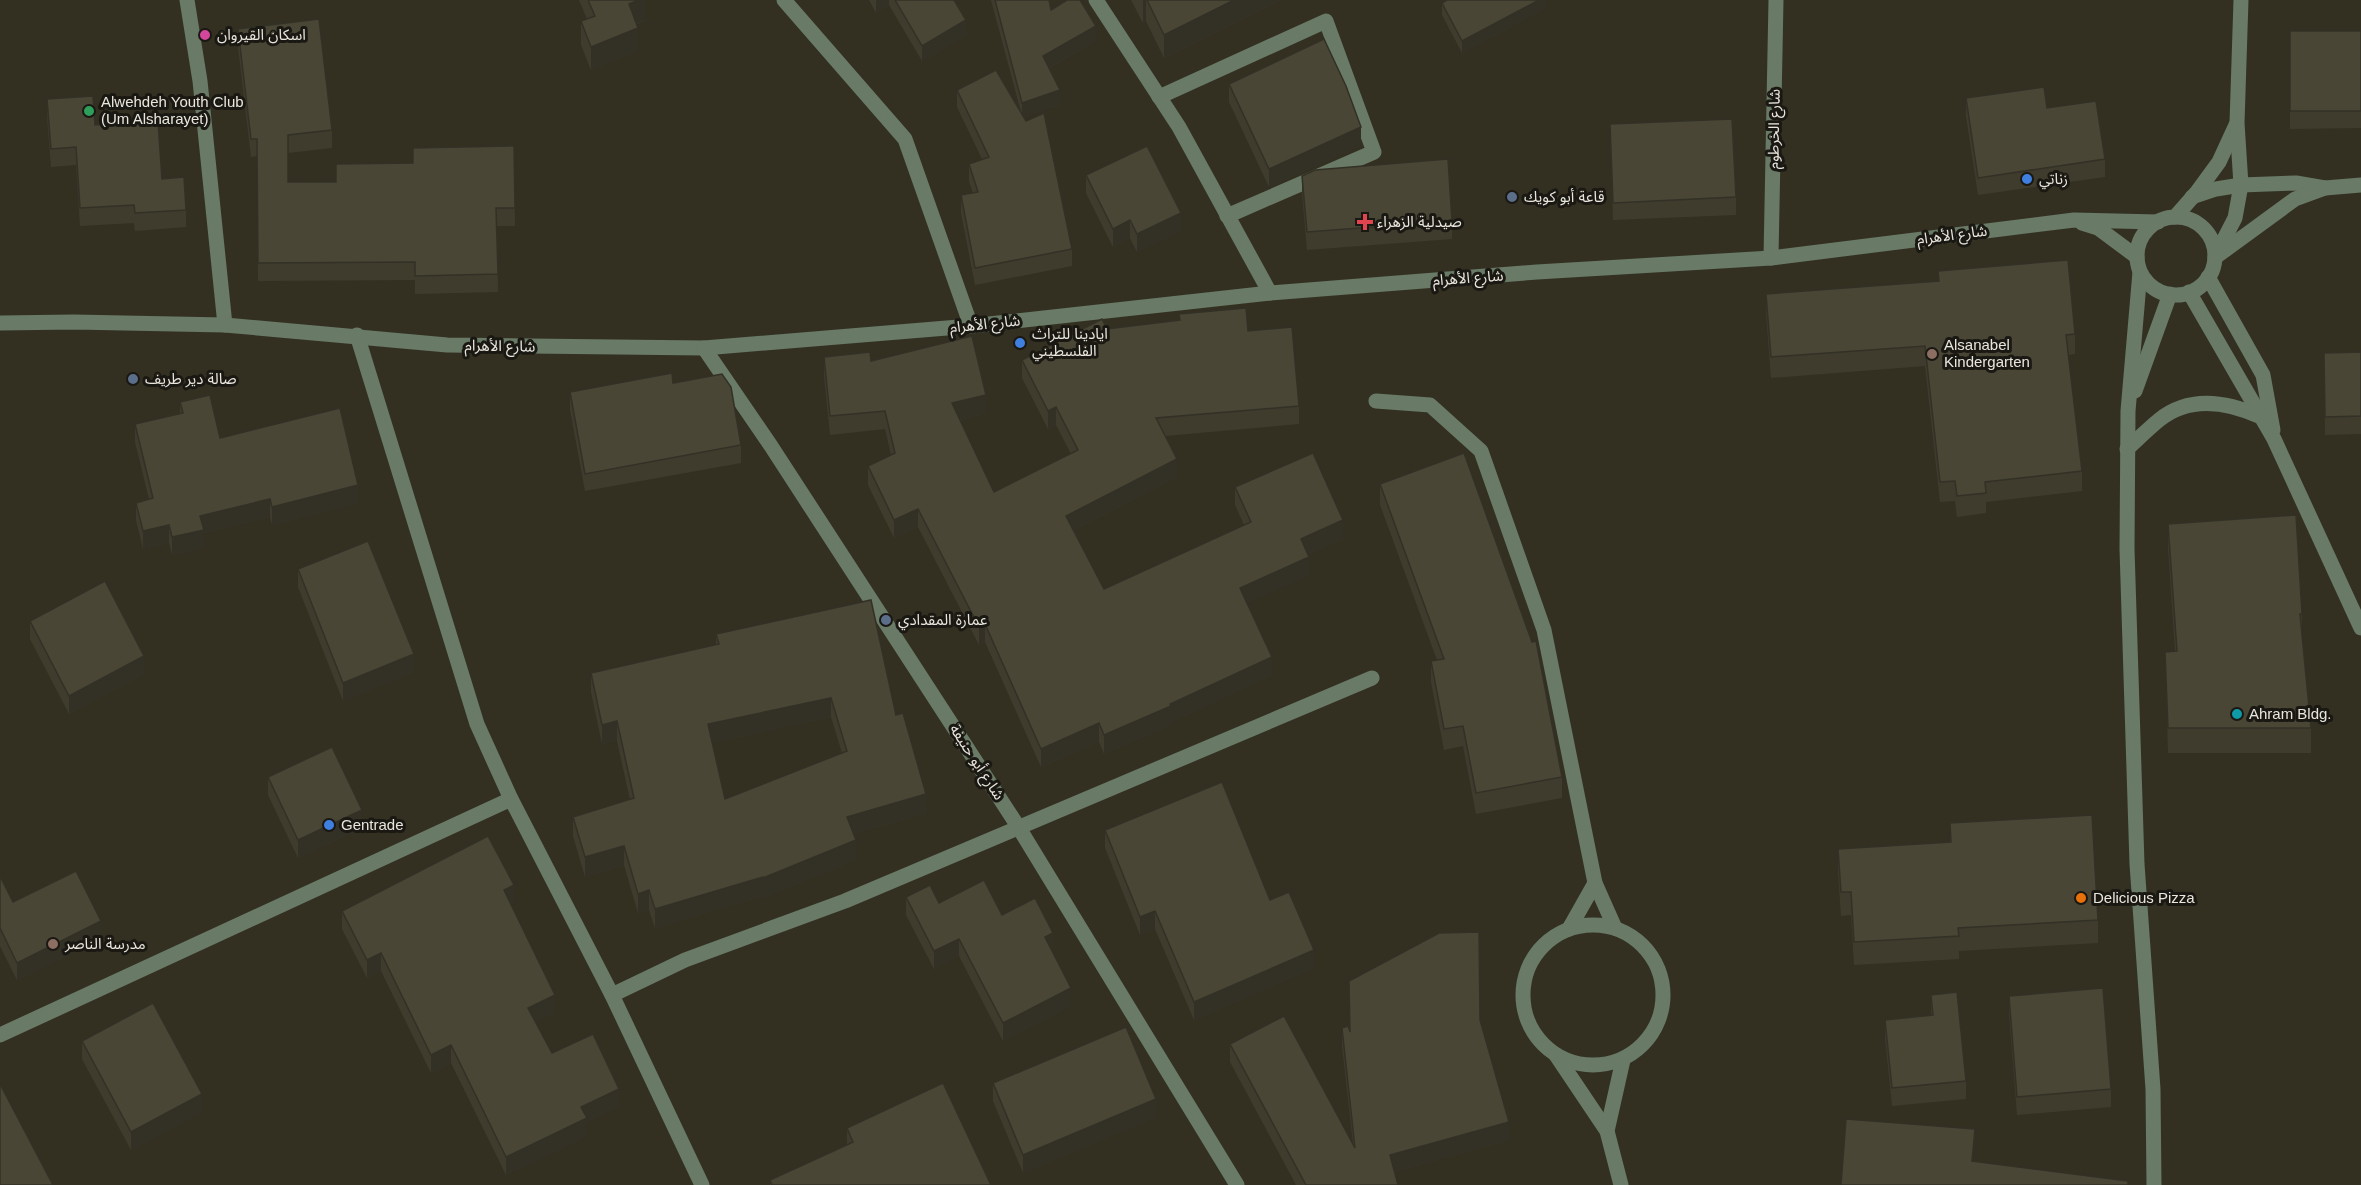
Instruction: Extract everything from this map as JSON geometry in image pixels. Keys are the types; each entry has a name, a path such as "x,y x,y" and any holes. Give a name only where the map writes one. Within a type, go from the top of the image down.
{"street":[{"path":"188,0 201,81 225,325"},
{"path":"784,0 905,139 971,326"},
{"path":"1096,0 1179,127 1270,293"},
{"name":"شارع الخرطوم","path":"1771,258 1776,0"},
{"path":"2074,220 2098,228 2139,265 2148,283 2158,291 2170,294 2189,292 2196,290 2208,277 2215,257 2235,218 2241,185 2237,123 2241,0"},
{"path":"1159,97 1326,21 1374,152 1227,216"},
{"path":"2175,217 2219,162 2237,123"},
{"path":"2192,198 2216,189 2241,185 2296,183 2325,188 2361,185"},
{"path":"2215,257 2295,199 2325,188"},
{"path":"2154,1185 2153,1089 2137,852 2127,549 2128,411 2142,235 2158,222 2175,217 2193,221 2208,233 2214,245 2215,257"},
{"name":"شارع الأهرام","path":"0,323 225,325 357,335 447,345 704,348 971,326 1270,293 1537,272 1771,258 2074,220 2158,222"},
{"path":"2208,277 2264,375 2274,439"},
{"path":"2189,292 2274,439 2361,628"},
{"path":"2128,411 2170,294"},
{"path":"357,335 477,724 511,799 612,995 702,1185"},
{"name":"شارع أبو حنيفة","path":"704,348 771,446 1019,828 1236,1185"},
{"path":"1376,401 1430,405 1481,451 1544,630 1595,883 1615,928"},
{"path":"2127,449 2160,419 2182,407 2203,403 2222,403 2261,417"},
{"path":"612,995 685,960 845,901 1372,678"},
{"path":"0,1035 511,799"},
{"path":"1569,929 1595,883"},
{"path":"1592,925 1615,928 1636,939 1653,957 1662,979 1664,1003 1657,1026 1643,1046 1623,1060 1599,1065 1577,1064 1556,1055 1539,1041 1527,1021 1523,999 1525,977 1534,956 1550,940 1569,929 1592,925"},
{"path":"1556,1055 1607,1131 1621,1185"},
{"path":"1607,1131 1623,1060"}],"building":[{"path":"588,0 639,0 629,4 638,28 591,47 581,21 595,16"},
{"path":"895,0 954,0 966,20 922,46"},
{"path":"995,0 1049,0 1051,10 1067,0 1080,0 1096,26 1043,56 1060,90 1022,103"},
{"path":"1147,0 1234,0 1164,35"},
{"path":"1447,0 1539,0 1462,41 1442,3"},
{"path":"319,19 332,130 288,135 288,182 336,182 336,164 413,163 413,148 514,146 515,208 496,208 498,274 415,276 415,262 258,263 257,139 251,139 238,29"},
{"path":"2290,31 2361,31 2361,111 2290,111"},
{"path":"1324,39 1346,86 1361,127 1269,169 1229,84"},
{"path":"996,70 1026,121 1044,113 1072,249 975,268 961,195 978,192 969,164 989,157 957,90"},
{"path":"2044,87 2047,108 2096,101 2105,159 1978,178 1966,98"},
{"path":"93,96 95,125 158,121 162,179 184,177 186,210 135,213 134,205 80,208 76,147 51,149 47,99"},
{"path":"1732,119 1736,197 1613,203 1610,124"},
{"path":"1147,146 1181,213 1137,234 1130,220 1113,229 1086,175"},
{"path":"1448,159 1452,221 1307,232 1302,176 1315,170"},
{"path":"2068,260 2075,334 2066,335 2082,471 1985,482 1986,493 1957,496 1955,481 1940,482 1925,346 1771,357 1766,294 1939,281 1938,271"},
{"path":"1246,308 1248,331 1292,327 1299,406 1156,418 1177,459 1066,516 1104,589 1251,522 1235,487 1313,453 1343,520 1301,539 1309,557 1240,588 1272,657 1170,704 1171,706 1104,735 1099,723 1041,749 985,624 979,627 918,509 894,520 868,466 895,453 885,411 830,416 824,357 870,352 871,361 972,336 986,395 952,403 994,492 1078,450 1056,407 1048,411 1022,360 1102,319 1107,329 1180,320 1179,314"},
{"path":"2361,352 2361,416 2325,417 2324,353"},
{"path":"672,373 673,383 722,374 731,387 741,445 585,474 570,392"},
{"path":"210,395 220,438 340,408 358,485 272,507 270,499 200,516 204,530 172,537 169,525 143,531 136,503 153,498 135,424 183,413 180,402"},
{"path":"1464,453 1532,642 1536,641 1562,777 1476,793 1463,726 1444,729 1431,661 1444,659 1380,484"},
{"path":"2296,515 2302,614 2300,614 2311,728 2168,728 2165,652 2177,651 2168,524"},
{"path":"368,541 414,654 343,683 298,569"},
{"path":"105,581 144,656 69,696 30,621"},
{"path":"871,600 896,715 903,713 926,794 847,817 856,840 763,878 655,909 649,890 638,894 624,846 585,857 573,817 634,798 617,721 602,725 591,673 719,644 716,634","holes":["831,698 847,751 725,799 708,724"]},
{"path":"332,747 362,810 298,840 268,777"},
{"path":"1222,782 1270,900 1289,892 1314,950 1194,1002 1155,911 1140,917 1105,830"},
{"path":"2092,815 2098,920 1958,928 1959,936 1854,942 1851,892 1841,892 1838,849 1951,842 1950,823"},
{"path":"488,836 514,885 504,890 555,995 528,1008 552,1053 593,1034 619,1089 581,1107 587,1118 506,1157 451,1045 431,1055 381,953 367,960 342,911"},
{"path":"76,871 101,921 17,963 0,928 0,876 13,902"},
{"path":"984,880 1002,915 1035,898 1053,933 1045,937 1071,988 1003,1023 959,939 934,951 906,897 930,885 939,903"},
{"path":"1479,932 1480,1020 1509,1122 1390,1155 1398,1185 1306,1185 1230,1044 1284,1016 1355,1148 1342,1028 1348,1026 1350,1032 1349,981 1439,933"},
{"path":"2103,988 2111,1089 2017,1097 2009,996"},
{"path":"1957,992 1966,1081 1892,1088 1885,1020 1933,1015 1931,995"},
{"path":"153,1003 202,1094 131,1132 82,1041"},
{"path":"1126,1027 1156,1099 1023,1155 993,1083"},
{"path":"943,1083 991,1185 772,1185 770,1180 853,1142 847,1128"},
{"path":"0,1084 53,1185 0,1185"},
{"path":"1846,1119 1975,1129 1972,1161 2128,1181 2128,1185 1841,1185"}],"place":[{"name":"اسكان القيروان","path":"205,35"},
{"name":"Alwehdeh Youth Club (Um Alsharayet)","path":"89,111"},
{"name":"زناتي","path":"2027,179"},
{"name":"قاعة أبو كويك","path":"1512,197"},
{"name":"صيدلية الزهراء","path":"1365,222"},
{"name":"ايادينا للتراث الفلسطيني","path":"1020,343"},
{"name":"Alsanabel Kindergarten","path":"1932,354"},
{"name":"صالة دير طريف","path":"133,379"},
{"name":"عمارة المقدادي","path":"886,620"},
{"name":"Ahram Bldg.","path":"2237,714"},
{"name":"Gentrade","path":"329,825"},
{"name":"Delicious Pizza","path":"2081,898"},
{"name":"مدرسة الناصر","path":"53,944"}]}
